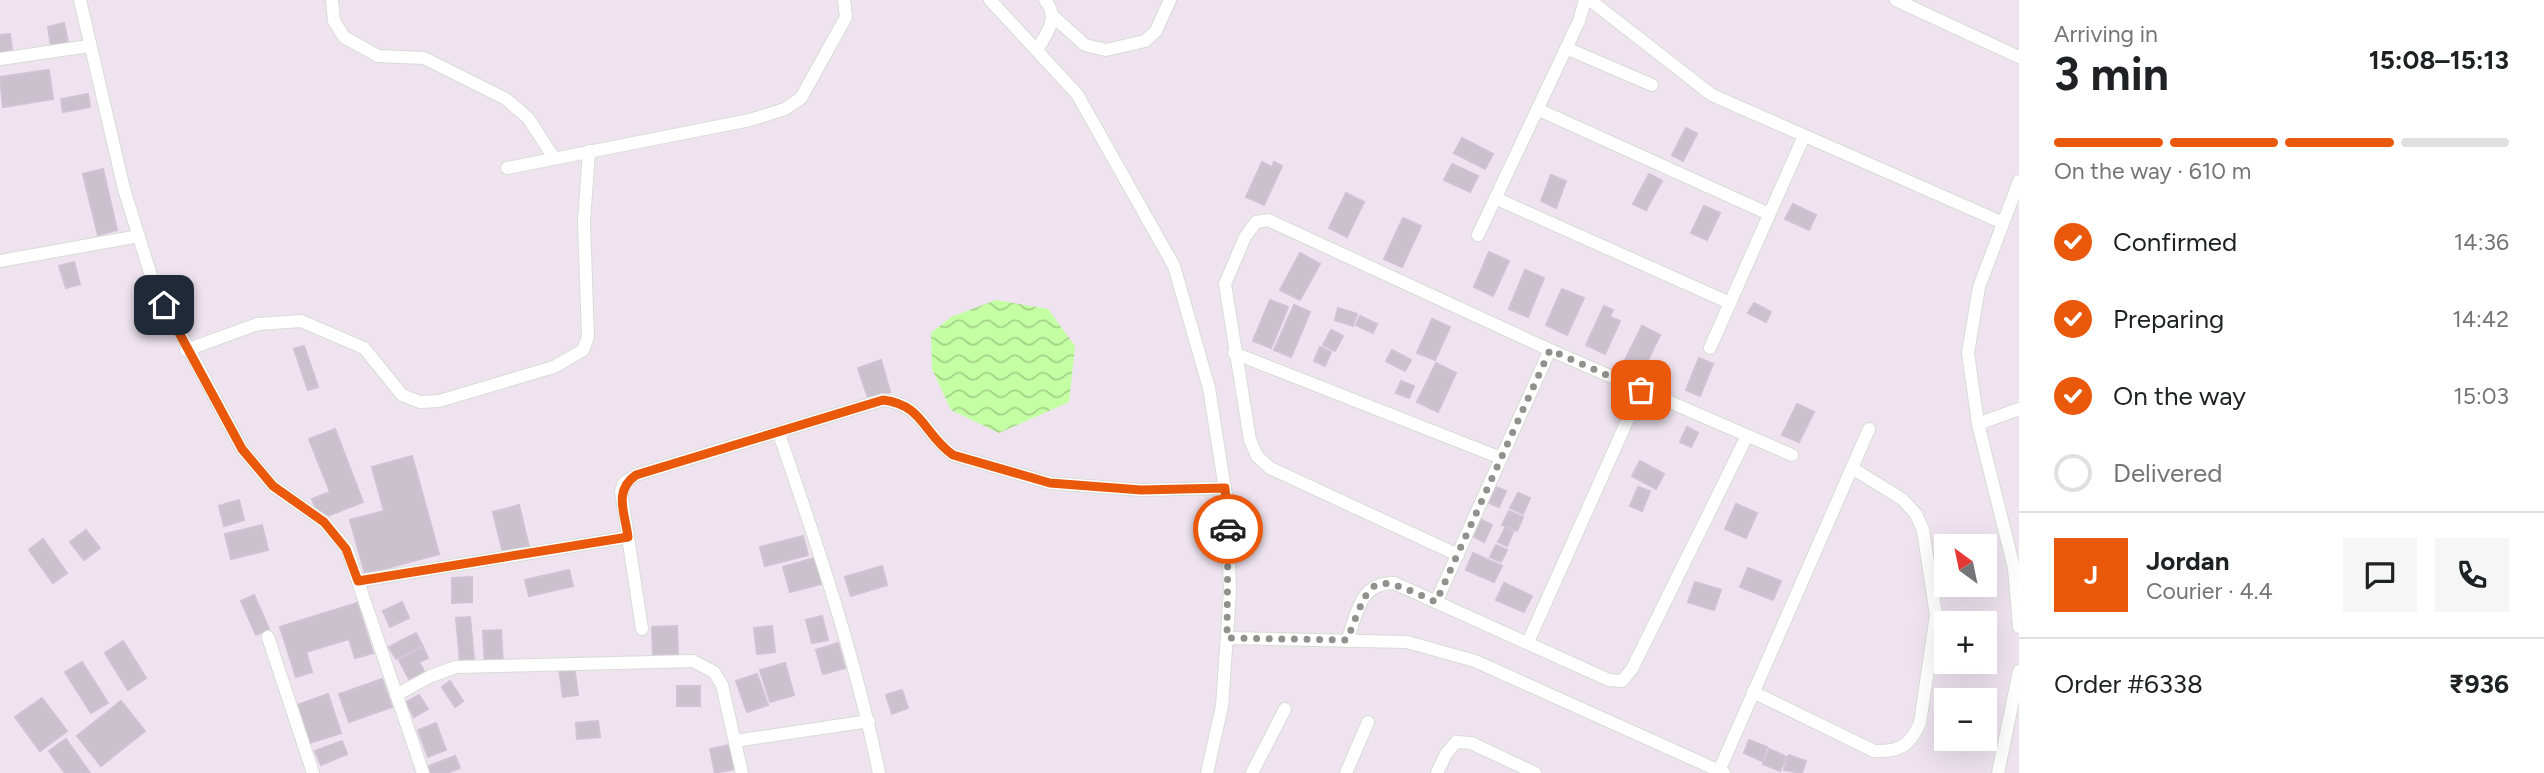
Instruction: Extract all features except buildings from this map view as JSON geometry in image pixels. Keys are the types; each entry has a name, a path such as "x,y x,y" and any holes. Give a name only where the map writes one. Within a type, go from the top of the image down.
{"street":[{"path":"80,0 89,46 153,282 186,350 242,449 273,486 324,522 346,549 423,773"},
{"path":"332,0 334,21 344,37 378,55 424,58 506,99 528,118 554,158"},
{"path":"507,168 750,120 785,109 801,98 846,17 844,0"},
{"path":"990,0 1077,94 1174,266 1209,388 1225,488 1230,590 1222,706 1207,773"},
{"path":"1037,50 1054,17 1053,9 1045,0"},
{"path":"1054,17 1085,45 1106,50 1145,41 1156,31 1170,0"},
{"path":"1478,236 1587,0 1712,95 1804,136 2009,215"},
{"path":"1896,0 2019,57"},
{"path":"0,59 89,46"},
{"path":"1566,48 1652,85"},
{"path":"1537,108 1769,214"},
{"path":"1710,348 1804,136"},
{"path":"186,350 258,324 301,321 364,348 402,395 420,402 439,401 554,367 583,350 588,337 584,222 589,151"},
{"path":"2019,181 2009,215 1979,287 1968,352 1978,424 2014,568 2019,627"},
{"path":"1495,198 1730,303"},
{"path":"1458,555 1270,468 1256,456 1250,440 1234,353 1225,284 1245,237 1256,222 1268,220 1550,350 1792,455"},
{"path":"0,261 139,236"},
{"path":"1436,602 1550,350"},
{"path":"1234,353 1502,458"},
{"path":"1528,642 1641,390"},
{"path":"642,629 621,491 624,483 636,475 779,434 883,400 900,402 912,409 942,447 953,455 1050,483 1141,490 1225,488"},
{"path":"1978,424 2019,409"},
{"path":"1227,638 1407,642 1475,661 1721,772 1753,692 1869,429"},
{"path":"779,434 826,568 869,721 879,773"},
{"path":"1347,640 1367,590 1378,583 1394,583 1609,680 1622,681 1633,670 1747,436"},
{"path":"1753,692 1874,751 1896,752 1913,739 1920,723 1936,615 1923,530 1916,514 1902,499 1852,468"},
{"path":"358,581 628,537"},
{"path":"268,637 313,773"},
{"path":"396,695 456,667 693,662 714,672 722,685 742,773"},
{"path":"1998,773 2019,671"},
{"path":"1252,773 1285,709"},
{"path":"735,741 869,721"},
{"path":"1346,773 1368,722"},
{"path":"1437,773 1446,754 1456,742 1471,743 1535,773"}],"water":[{"path":"996,300 1048,309 1075,346 1069,402 999,433 951,410 932,369 931,333 951,317"}],"way so far":[{"path":"1228,529 1230,590 1227,638 1347,640 1367,590 1378,583 1394,583 1436,602 1550,350 1641,390"}],"route":[{"path":"164,305 242,449 273,486 324,522 346,549 358,581 628,537 621,491 624,483 636,475 792,430 883,400 900,402 912,409 942,447 953,455 1050,483 1141,490 1225,488 1228,529"}]}
